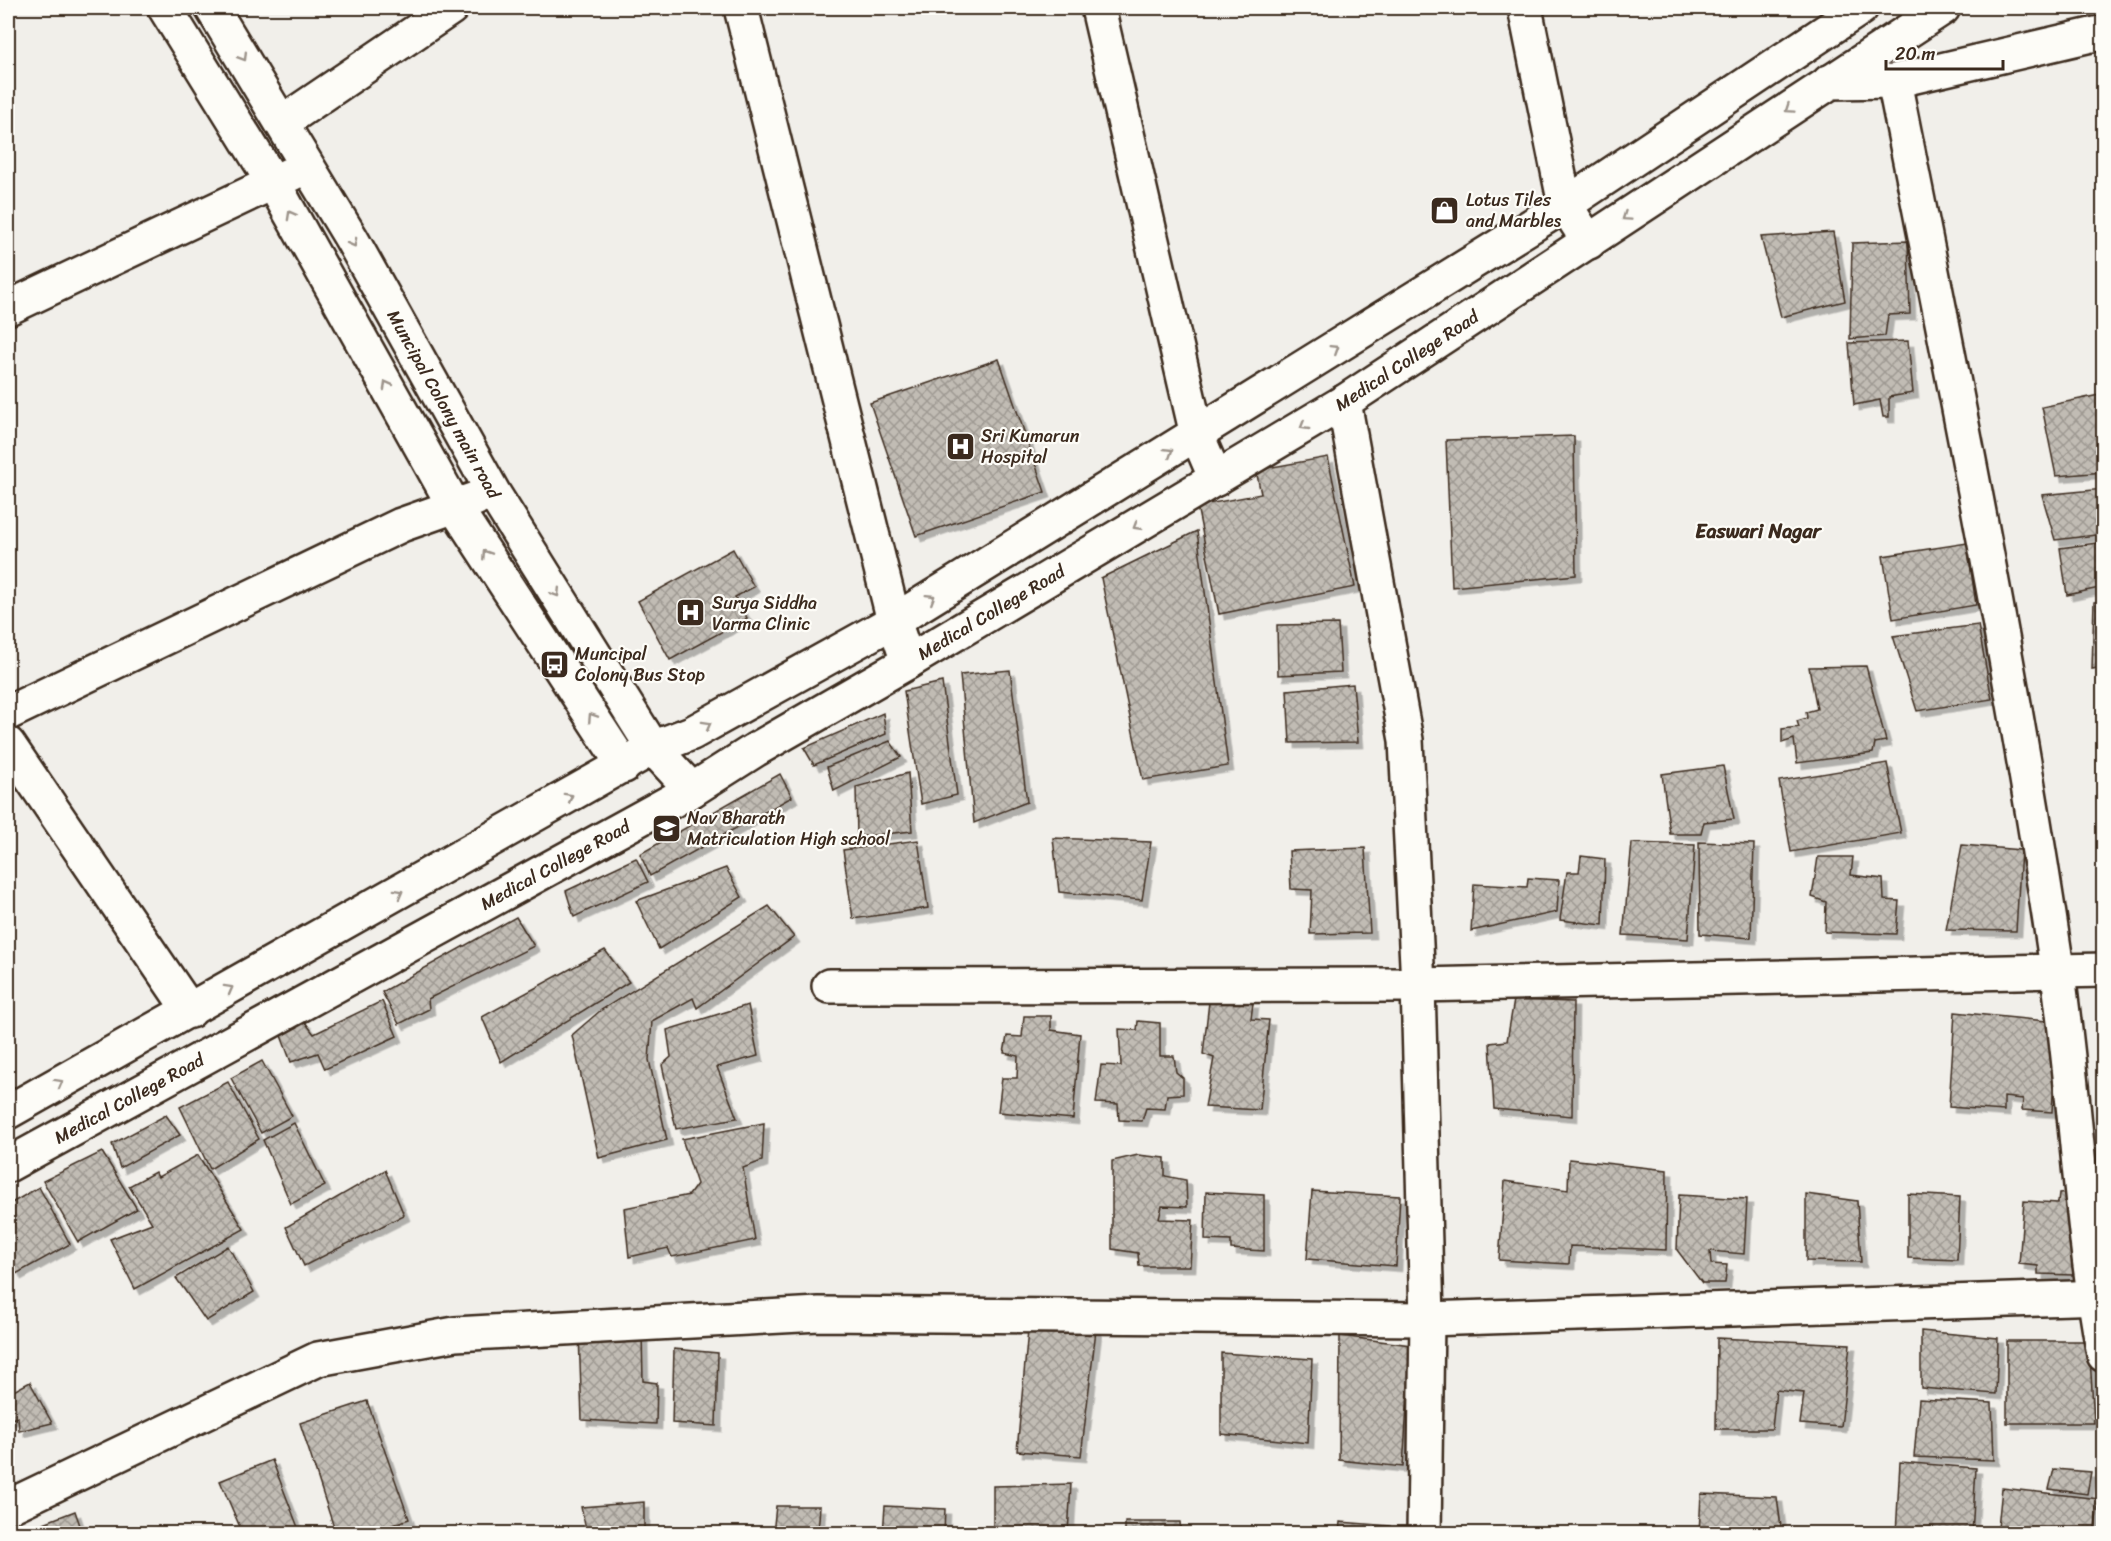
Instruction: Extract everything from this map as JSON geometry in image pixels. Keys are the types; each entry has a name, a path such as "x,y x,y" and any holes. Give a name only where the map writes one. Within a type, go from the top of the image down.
{"street":[{"path":"165,8 274,184 453,504 624,766"},
{"name":"Muncipal Colony main road","path":"212,8 283,122 494,494 653,748 692,790"},
{"path":"283,122 451,8"},
{"path":"741,8 894,621 908,662"},
{"path":"1098,8 1197,435 1216,479"},
{"path":"1526,8 1565,205 1589,242"},
{"path":"8,1112 653,748 692,734 894,621 1565,205 1861,8"},
{"name":"Medical College Road","path":"8,1165 692,790 755,750 1216,479 1344,402 1943,8"},
{"path":"1829,82 1894,81 2103,32"},
{"path":"1894,81 1985,539 2058,971 2103,1355"},
{"path":"8,308 274,184 307,164"},
{"path":"1344,402 1406,740 1418,984 1427,1319 1424,1533"},
{"path":"8,712 400,525 453,504 494,494"},
{"path":"8,744 190,1011"},
{"path":"829,986 1418,984 2103,970"},
{"path":"8,1507 318,1359 455,1334 819,1314 1427,1319 2098,1297"}],"building":[{"path":"1833,232 1845,301 1781,317 1761,237"},
{"path":"1908,241 1910,314 1888,315 1885,336 1850,339 1852,243"},
{"path":"1908,341 1913,393 1889,397 1889,417 1883,417 1880,400 1854,405 1849,343"},
{"path":"999,359 1045,492 916,536 870,403"},
{"path":"2104,394 2104,472 2056,476 2042,407"},
{"path":"1574,436 1576,575 1452,587 1446,440"},
{"path":"1328,457 1355,587 1219,614 1197,506 1261,494 1256,470"},
{"path":"2104,489 2104,534 2055,540 2042,495"},
{"path":"1197,531 1228,766 1143,780 1101,578"},
{"path":"2104,542 2104,587 2067,595 2060,548"},
{"path":"1967,543 1976,605 1893,619 1883,556"},
{"path":"733,549 754,587 735,597 747,618 670,660 638,601"},
{"path":"2104,601 2104,667 2092,669 2094,602"},
{"path":"1338,624 1341,672 1278,675 1277,625"},
{"path":"1978,625 1992,699 1917,711 1893,636"},
{"path":"1866,666 1886,741 1875,743 1873,753 1797,763 1794,739 1782,743 1782,729 1799,727 1797,721 1807,718 1806,712 1817,709 1809,667"},
{"path":"1010,670 1027,802 974,823 960,675"},
{"path":"942,682 957,795 921,804 904,691"},
{"path":"1353,684 1358,742 1290,743 1287,690"},
{"path":"883,713 886,734 814,765 804,748"},
{"path":"890,741 901,757 834,791 827,767"},
{"path":"1887,763 1901,833 1791,852 1779,781"},
{"path":"1723,766 1734,819 1704,822 1701,834 1670,834 1662,774"},
{"path":"908,773 912,831 857,837 856,787"},
{"path":"780,774 792,797 650,876 640,854"},
{"path":"1053,838 1151,842 1142,900 1059,892"},
{"path":"918,840 928,908 853,919 843,850"},
{"path":"1699,842 1754,844 1751,938 1700,934"},
{"path":"1632,843 1695,845 1688,939 1623,935"},
{"path":"1962,845 2021,850 2016,931 1946,930"},
{"path":"1365,848 1370,933 1310,934 1312,890 1291,889 1289,851"},
{"path":"1581,856 1605,859 1603,925 1560,920 1567,872 1579,872"},
{"path":"1818,857 1853,857 1851,875 1883,879 1884,900 1899,901 1896,934 1825,932 1826,902 1812,897"},
{"path":"636,858 648,882 574,917 566,891"},
{"path":"726,868 742,897 659,949 636,901"},
{"path":"1528,878 1559,880 1557,912 1471,931 1474,884 1527,887"},
{"path":"769,906 794,937 697,1008 693,998 652,1021 649,1060 667,1140 599,1158 572,1035 601,1010"},
{"path":"516,917 534,946 428,999 429,1009 399,1024 382,992"},
{"path":"605,950 629,982 501,1062 482,1017"},
{"path":"1514,1000 1573,1002 1572,1116 1494,1109 1490,1043 1507,1041"},
{"path":"382,1001 397,1036 325,1069 318,1053 291,1062 280,1033 305,1022 314,1034"},
{"path":"1209,1002 1253,1003 1251,1019 1269,1020 1260,1110 1205,1107 1214,1058 1203,1054"},
{"path":"748,1005 758,1056 717,1067 737,1118 676,1129 662,1065 671,1057 667,1030"},
{"path":"1955,1012 2057,1022 2052,1112 2022,1110 2023,1099 2004,1097 2004,1111 1949,1107"},
{"path":"1024,1016 1051,1016 1051,1030 1080,1034 1073,1119 998,1112 1002,1078 1017,1078 1018,1056 1004,1053 1007,1036 1022,1037"},
{"path":"1138,1021 1160,1023 1160,1056 1174,1056 1176,1072 1183,1078 1183,1094 1167,1095 1165,1109 1146,1108 1142,1121 1119,1120 1118,1104 1096,1103 1101,1065 1121,1066 1119,1029 1137,1030"},
{"path":"262,1061 292,1116 261,1133 231,1078"},
{"path":"228,1082 259,1139 210,1169 180,1107"},
{"path":"166,1115 180,1135 120,1168 112,1144"},
{"path":"294,1123 325,1186 291,1204 263,1140"},
{"path":"764,1123 762,1161 743,1168 755,1240 672,1257 668,1248 629,1257 624,1208 689,1195 697,1184 682,1139"},
{"path":"102,1152 137,1209 78,1242 43,1181"},
{"path":"198,1155 244,1229 135,1289 110,1239 152,1223 129,1186 155,1172 158,1177"},
{"path":"1138,1155 1165,1158 1165,1176 1186,1180 1187,1207 1162,1206 1159,1219 1193,1220 1190,1266 1139,1266 1138,1253 1112,1249 1112,1161"},
{"path":"1569,1159 1667,1170 1666,1250 1570,1246 1569,1264 1499,1260 1505,1181 1568,1190"},
{"path":"385,1170 404,1215 304,1266 286,1227"},
{"path":"39,1187 70,1244 16,1274 8,1256 8,1205"},
{"path":"2098,1190 2074,1275 2038,1274 2038,1266 2019,1264 2024,1201 2058,1203 2059,1194"},
{"path":"1312,1191 1400,1196 1396,1266 1307,1259"},
{"path":"1206,1192 1264,1195 1264,1251 1231,1249 1231,1241 1205,1240"},
{"path":"1806,1194 1857,1201 1861,1262 1806,1261"},
{"path":"1908,1194 1960,1197 1957,1260 1908,1258"},
{"path":"1679,1195 1747,1199 1744,1254 1710,1251 1711,1264 1727,1265 1725,1283 1702,1283 1677,1250"},
{"path":"228,1246 254,1292 206,1321 176,1278"},
{"path":"1028,1330 1096,1330 1081,1456 1017,1451"},
{"path":"1921,1331 1998,1338 1996,1394 1921,1388"},
{"path":"642,1333 643,1381 657,1383 656,1424 582,1420 579,1334"},
{"path":"1340,1336 1411,1345 1403,1467 1339,1460"},
{"path":"1717,1338 1850,1344 1841,1427 1800,1424 1804,1393 1776,1390 1772,1429 1716,1429"},
{"path":"2007,1341 2089,1341 2094,1423 2007,1423"},
{"path":"674,1349 718,1353 716,1426 672,1423"},
{"path":"1221,1353 1312,1359 1308,1443 1221,1434"},
{"path":"30,1382 52,1423 19,1431 18,1417 8,1420 8,1394"},
{"path":"1919,1399 1992,1403 1994,1460 1914,1457"},
{"path":"367,1401 409,1519 367,1534 336,1534 300,1423"},
{"path":"272,1460 299,1530 290,1534 243,1534 220,1481"},
{"path":"1900,1462 1976,1468 1972,1534 1896,1534"},
{"path":"2054,1469 2091,1472 2087,1494 2049,1489"},
{"path":"1071,1484 1068,1534 993,1534 993,1486"},
{"path":"2002,1488 2099,1499 2094,1534 2057,1534 1998,1528"},
{"path":"1701,1494 1777,1497 1782,1534 1699,1534"},
{"path":"644,1502 644,1534 587,1534 581,1507"},
{"path":"776,1506 820,1506 818,1534 773,1534"},
{"path":"885,1506 945,1509 944,1534 883,1534"},
{"path":"75,1511 83,1534 15,1534"},
{"path":"1125,1522 1180,1522 1181,1534 1125,1534"},
{"path":"1340,1522 1390,1526 1390,1534 1339,1534"}],"place":[{"name":"Lotus Tiles and Marbles","path":"1445,210"},
{"name":"Sri Kumarun Hospital","path":"960,446"},
{"name":"Surya Siddha Varma Clinic","path":"691,613"},
{"name":"Muncipal Colony Bus Stop","path":"554,664"},
{"name":"Nav Bharath Matriculation High school","path":"666,828"}],"district":[{"name":"Easwari Nagar","path":"1758,531"}]}
